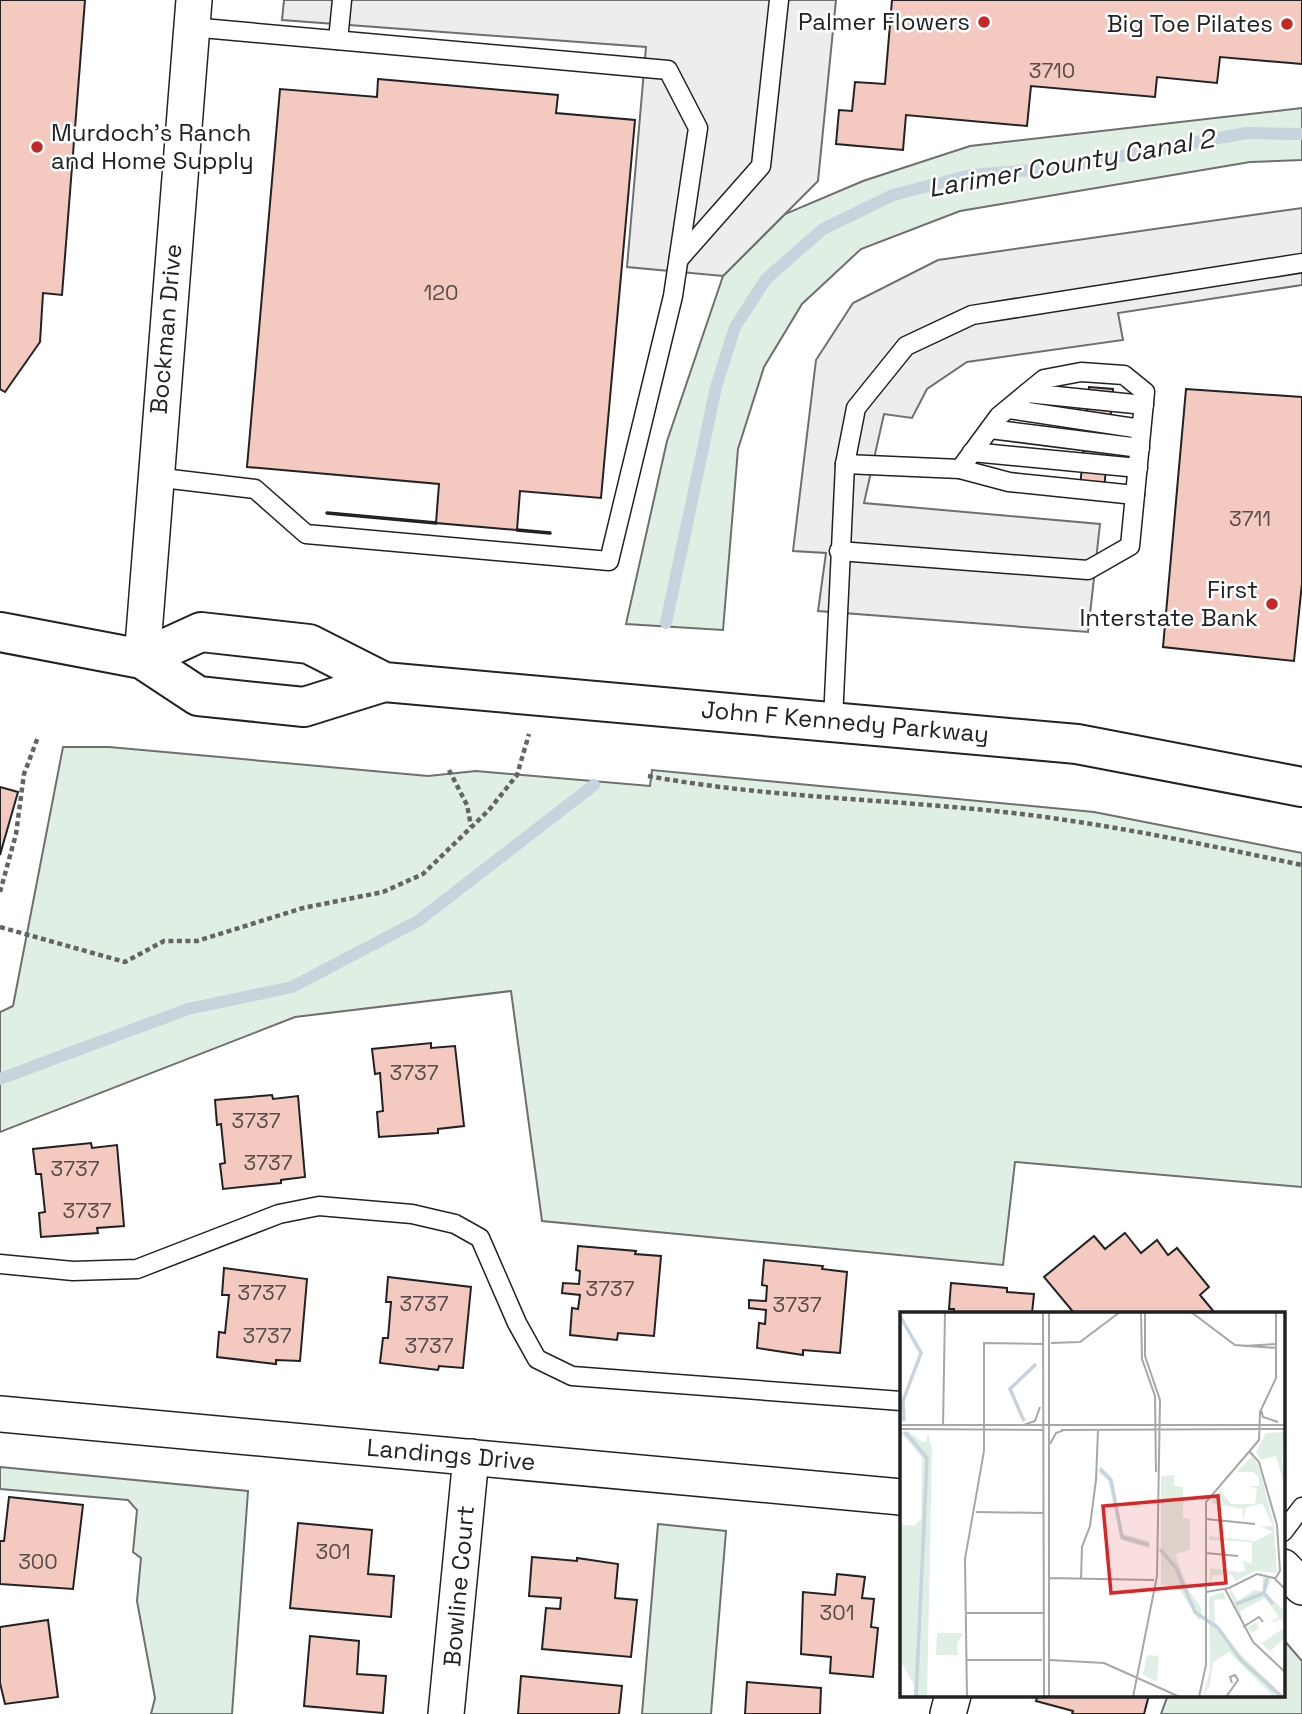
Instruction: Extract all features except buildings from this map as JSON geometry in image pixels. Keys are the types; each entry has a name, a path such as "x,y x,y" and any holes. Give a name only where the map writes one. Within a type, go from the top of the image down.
{"street":[{"name":"Bockman Drive","path":"142,659 154,477 193,14"},
{"name":"John F Kennedy Parkway","path":"0,632 142,659 198,696 304,707 384,682"},
{"name":"John F Kennedy Parkway","path":"142,659 201,632 309,644 384,682 833,720 1077,744 1302,787"},
{"name":"Landings Drive","path":"0,1414 900,1497"},
{"name":"Bowline Court","path":"446,1714 471,1457"},
{"path":"1284,1568 1302,1587"},
{"path":"948,1714 953,1696"}],"lane":[{"path":"338,40 342,0"},
{"path":"678,260 761,166 779,0"},
{"path":"154,477 255,489 306,534 609,561 673,296 698,128 668,70 338,40 193,14"},
{"path":"833,720 845,464 856,408 906,346 972,315 1302,263"},
{"path":"839,551 1088,570 1130,546 1145,392 1124,375 1081,372 1044,379 990,429 960,469"},
{"path":"1027,393 1144,405"},
{"path":"1009,409 1142,429"},
{"path":"990,429 1140,448"},
{"path":"972,452 1138,468"},
{"path":"845,464 960,469 1009,482 1135,495"},
{"path":"0,1264 73,1270 136,1269 279,1214 319,1206 412,1214 455,1224 480,1238 516,1324 537,1359 572,1376 900,1401"},
{"path":"1284,1531 1302,1507"}],"path":[{"path":"0,927 125,962 164,941 197,941 303,908 383,892 422,874 471,826 517,775 539,696"},
{"path":"0,892 16,834 24,774 38,737"},
{"path":"449,771 467,805 471,826"},
{"path":"648,776 766,793 1044,817 1196,842 1302,865"}],"green space":[{"path":"1302,108 1302,160 1250,162 960,211 861,249 802,304 764,367 738,449 723,630 626,624 667,441 723,276 785,214 863,181 970,146"},
{"path":"63,747 109,747 428,776 476,771 650,786 652,770 1094,812 1302,853 1302,1187 1015,1162 1003,1265 542,1221 511,991 295,1017 0,1132 0,1012 13,1006"},
{"path":"0,1467 248,1491 232,1714 151,1714 155,1698 137,1601 141,1558 133,1552 137,1510 128,1500 0,1489"},
{"path":"658,1524 726,1531 711,1714 642,1714"},
{"path":"1284,1640 1302,1661 1302,1714 1161,1714 1168,1696 1284,1696"}],"shaded area":[{"path":"284,0 836,0 818,181 723,276 627,267 646,47 282,20"},
{"path":"1302,208 1302,285 1118,313 1123,340 967,362 927,389 912,418 884,414 864,503 1100,524 1088,632 818,611 826,553 793,551 816,360 853,303 938,260"}],"waterway":[{"name":"Larimer County Canal 2","path":"666,623 716,387 735,327 766,279 823,229 893,195 971,175 1057,168 1246,133 1302,134"},
{"name":"Larimer County Canal 2","path":"0,1079 188,1009 292,987 418,921 594,785"}],"wall":[{"path":"327,513 436,523"},
{"path":"517,530 550,533"}],"place":[{"name":"Palmer Flowers","path":"984,22"},
{"name":"Big Toe Pilates","path":"1287,24"},
{"name":"Murdoch's Ranch and Home Supply","path":"37,147"},
{"name":"First Interstate Bank","path":"1272,604"}]}
